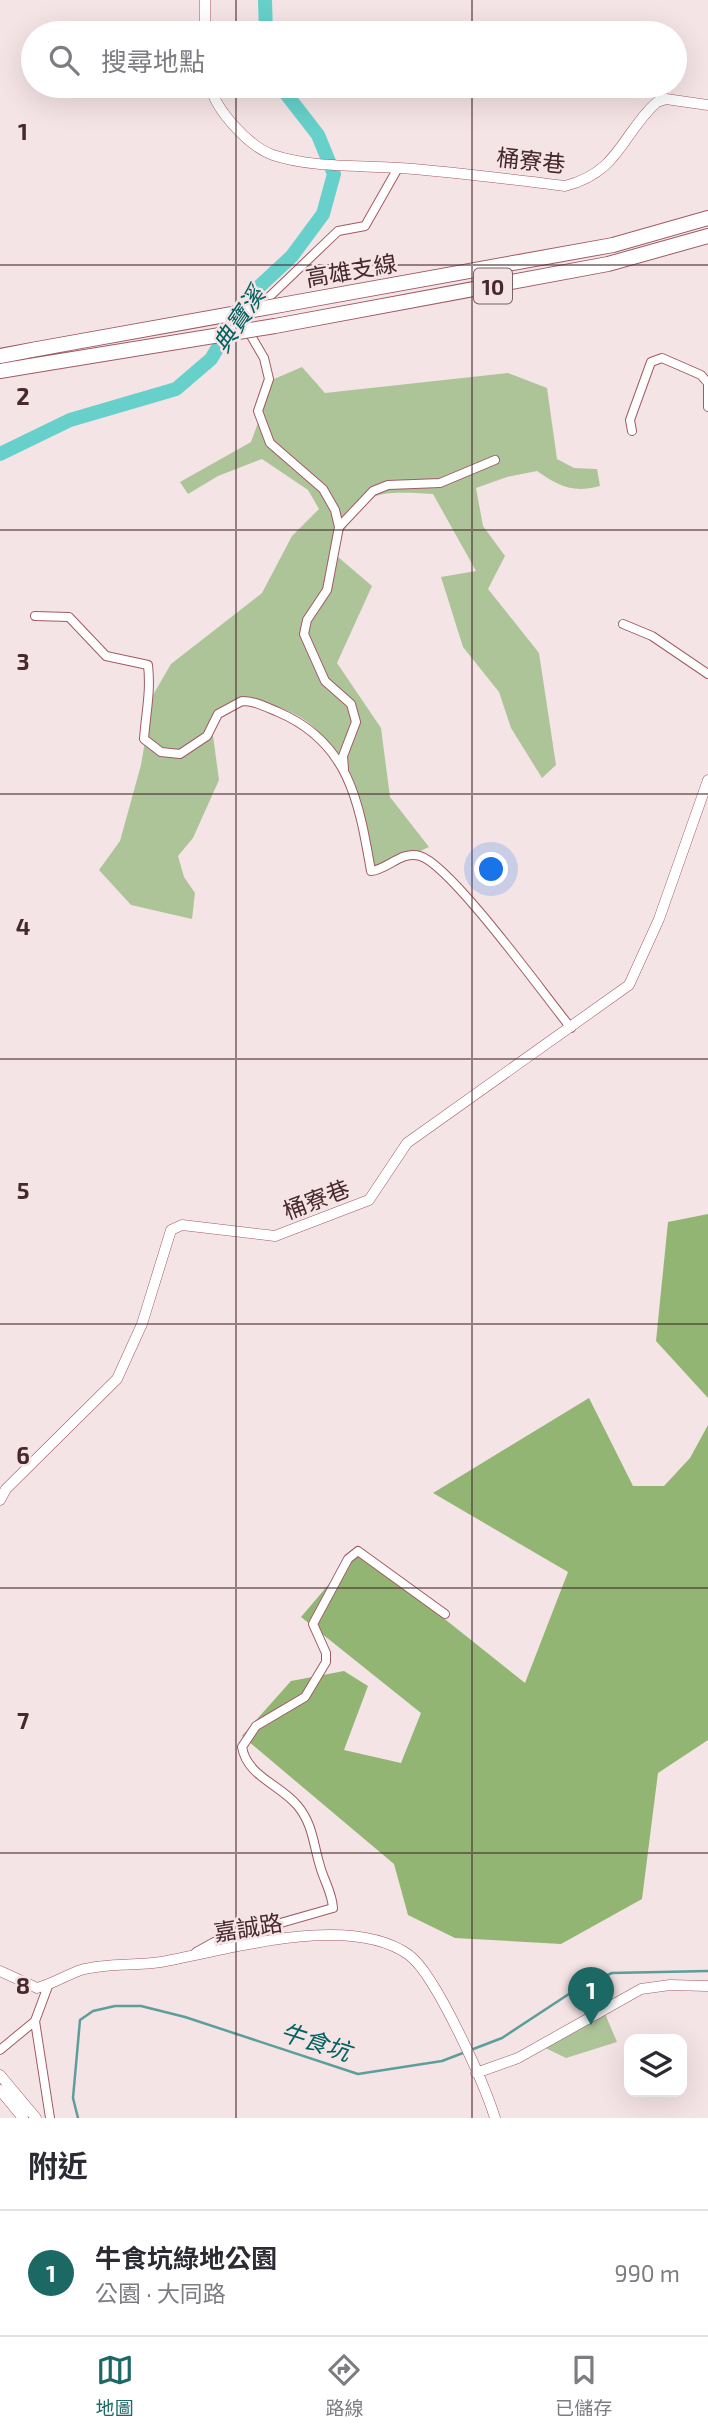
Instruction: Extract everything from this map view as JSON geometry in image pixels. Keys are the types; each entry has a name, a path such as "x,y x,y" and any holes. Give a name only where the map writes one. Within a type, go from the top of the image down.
{"highway":[{"name":"高雄支線","path":"0,356 612,245 708,218"},
{"name":"高雄支線","path":"0,372 275,326 608,264 708,236"}],"street":[{"path":"205,0 205,21"},
{"name":"桶寮巷","path":"215,98 220,111 256,145 274,155 356,166 496,175 565,186 611,162 657,102 666,99 708,105"},
{"path":"344,769 343,756 356,722 351,704 325,681 304,634 307,620 327,590 339,527 335,510 323,489 270,443 258,411 270,379 264,358 243,322 338,231 365,226 398,168"},
{"path":"632,431 630,420 651,362 662,358 701,375 708,384 708,407"},
{"path":"339,527 373,491 388,485 440,483 495,460"},
{"path":"35,616 69,617 106,656 148,665 151,693 146,706 144,739 161,752 180,754 207,736 218,714 242,701 250,701 299,721 323,741 344,769 361,810 371,871 380,870 394,860 413,855 422,856 456,884 571,1028"},
{"path":"624,624 652,636 708,674"},
{"name":"桶寮巷","path":"0,1500 6,1489 117,1378 142,1324 171,1230 182,1225 275,1236 369,1199 398,1151 407,1143 610,1001 635,976 704,806 708,780"},
{"path":"191,1955 214,1942 333,1908 332,1895 320,1868 313,1830 305,1815 279,1788 250,1768 244,1760 242,1747 256,1726 305,1696 326,1662 326,1653 313,1624 348,1559 358,1551 445,1614"},
{"name":"嘉誠路","path":"48,1986 82,1970 325,1933 353,1934 379,1941 407,1954 424,1968 474,2068 495,2118"},
{"path":"0,1971 27,1986 48,1986"},
{"path":"474,2068 518,2058 641,1989 670,1985 708,1986"},
{"path":"48,1986 35,2021 50,2118"},
{"path":"0,2050 35,2021"},
{"path":"0,2075 36,2118"},
{"path":"0,2090 23,2118"}],"green space":[{"path":"302,367 325,393 508,373 547,388 557,459 574,468 597,469 600,486 574,489 537,471 507,477 476,488 483,526 505,556 488,589 539,653 556,765 542,778 511,728 499,692 463,647 441,577 476,571 433,494 379,495 361,506 331,551 372,586 337,663 381,728 390,797 429,847 379,870 363,846 358,817 345,774 321,734 309,723 280,708 243,703 235,705 211,721 219,780 193,838 178,856 184,877 195,893 192,919 131,905 99,870 120,841 141,765 153,695 171,664 262,593 292,536 319,509 308,490 262,459 218,476 188,494 180,482 251,442 274,379"},
{"path":"708,1214 708,1398 656,1341 668,1222"},
{"path":"589,1398 633,1486 664,1486 690,1458 708,1425 708,1740 658,1773 642,1899 561,1944 455,1938 408,1915 394,1864 242,1736 291,1681 344,1671 368,1686 344,1750 401,1763 421,1713 301,1617 358,1550 525,1683 568,1572 433,1493"},
{"path":"603,2009 617,2042 566,2058 537,2044"}],"waterway":[{"name":"典寶溪","path":"265,0 266,21"},
{"name":"典寶溪","path":"249,296 292,256 323,214 334,174 318,135 289,98"},
{"name":"典寶溪","path":"244,305 249,296"},
{"name":"典寶溪","path":"217,349 222,341"},
{"name":"典寶溪","path":"0,454 70,420 176,389 211,359 217,349"},
{"name":"牛食坑","path":"78,2118 73,2098 80,2020 93,2011 115,2006 141,2006 185,2017 358,2074 442,2061 502,2038 578,1988 612,1973 708,1971"}],"place":[{"name":"牛食坑綠地公園","path":"591,2025"}]}
